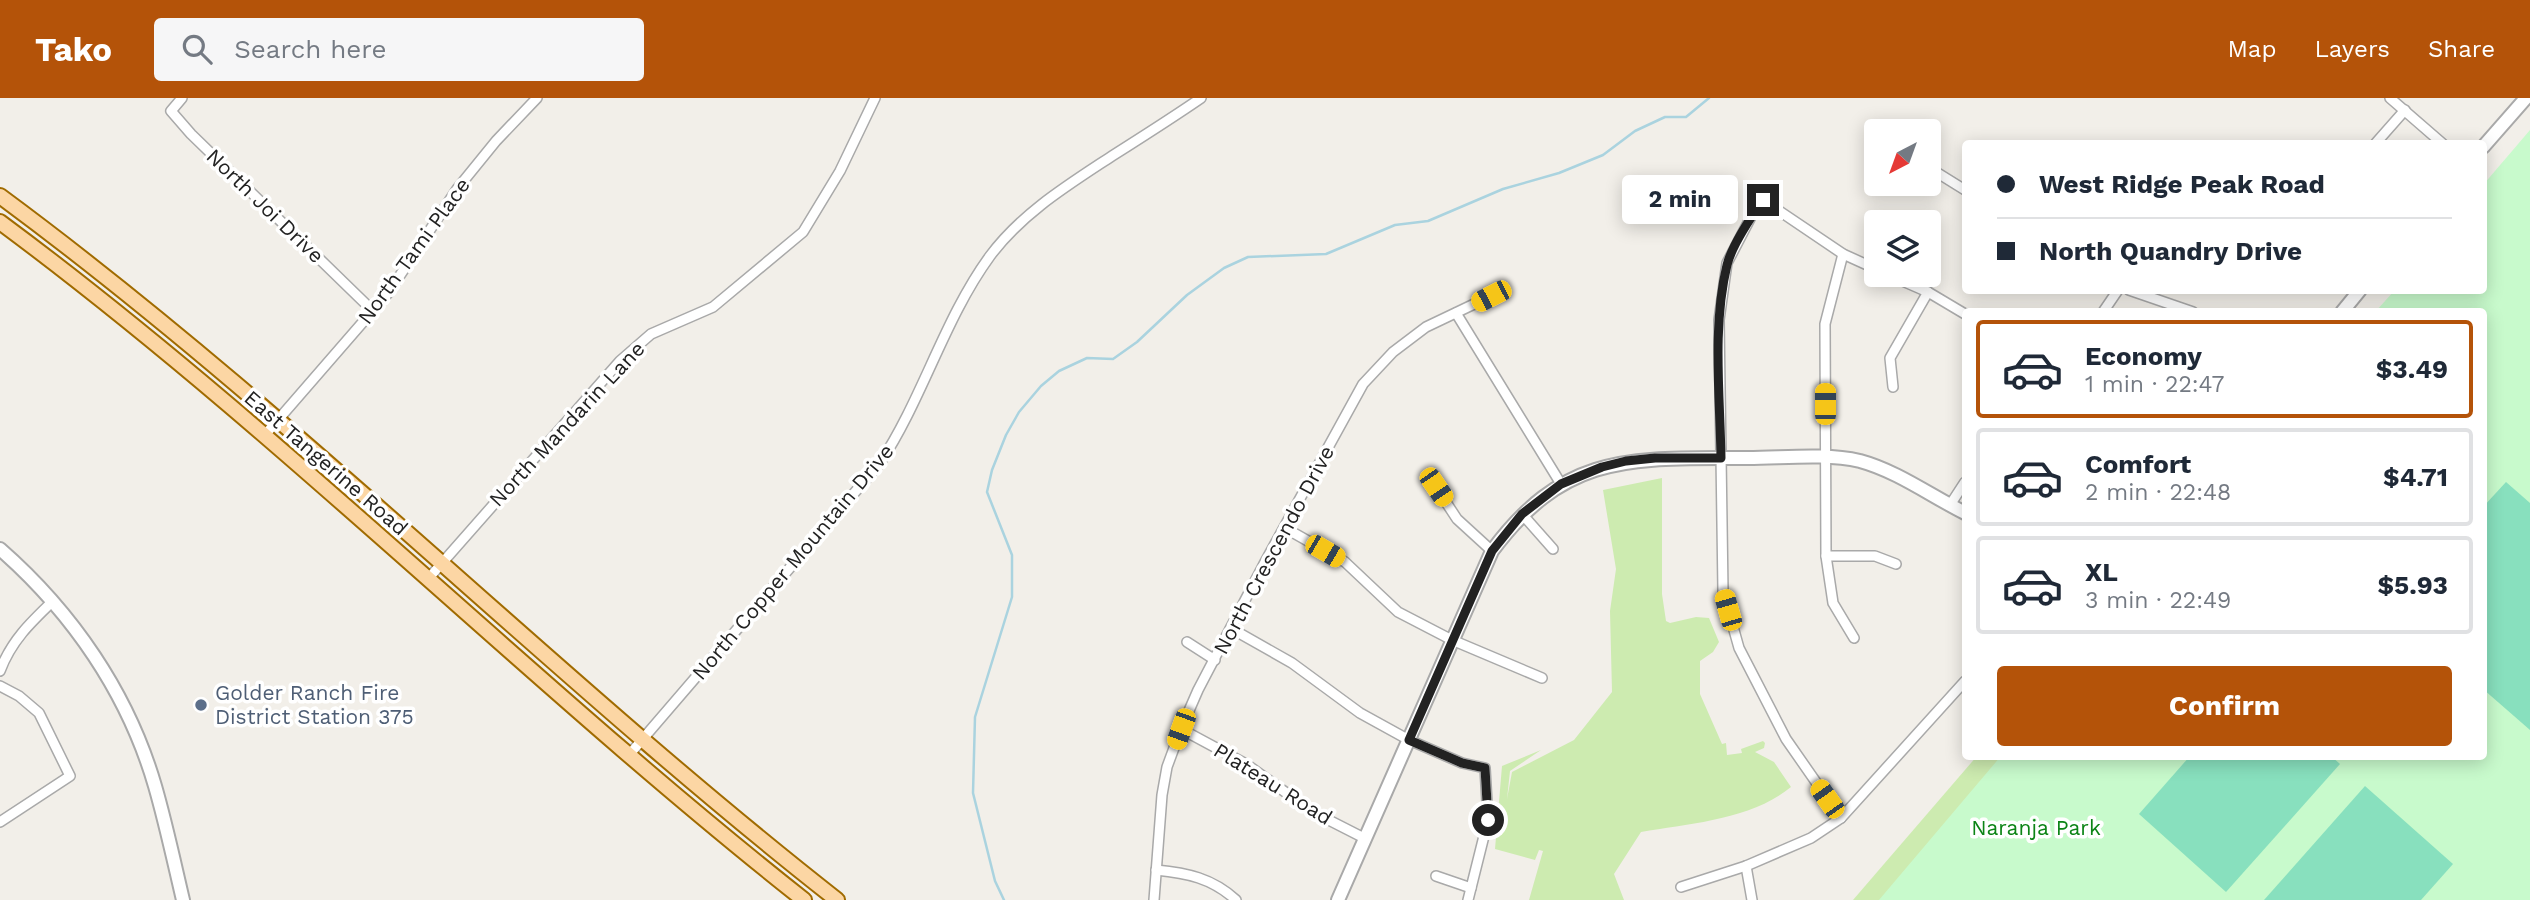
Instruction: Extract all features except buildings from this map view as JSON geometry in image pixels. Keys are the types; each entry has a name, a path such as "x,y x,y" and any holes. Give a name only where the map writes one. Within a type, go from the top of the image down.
{"main road":[{"name":"East Tangerine Road","path":"0,196 135,301 278,420 643,740 837,900"},
{"name":"East Tangerine Road","path":"0,222 123,317 264,436 629,755 804,900"}],"street":[{"name":"North Joi Drive","path":"182,98 171,111 191,134 373,311"},
{"name":"North Tami Place","path":"264,436 373,311 399,277 457,189 496,141 537,98"},
{"name":"North Mandarin Lane","path":"428,579 599,383 627,355 651,334 713,307 803,232 840,171 875,98"},
{"name":"North Copper Mountain Drive","path":"629,755 880,463 902,426 969,289 1000,244 1021,221 1053,195 1201,98"},
{"path":"2390,98 2439,140"},
{"path":"2487,142 2526,98"},
{"path":"2379,140 2405,110"},
{"path":"1941,175 1962,188"},
{"path":"1841,818 1786,739 1739,648 1723,591 1719,320 1727,263 1752,215 1763,200 1843,254 1864,264"},
{"path":"1843,254 1825,324 1826,556 1833,603 1854,638"},
{"path":"1917,287 1962,312"},
{"path":"1893,387 1890,358 1928,292"},
{"path":"2141,294 2181,308"},
{"path":"2345,308 2357,294"},
{"name":"North Crescendo Drive","path":"1154,900 1162,795 1167,767 1181,729 1265,562 1363,384 1393,352 1426,327 1491,296"},
{"path":"1456,313 1561,484"},
{"path":"1338,900 1492,551 1522,514 1561,484 1602,467 1626,461 1825,457 1858,461 1876,467 1962,511"},
{"path":"1436,487 1457,519 1492,551"},
{"path":"1950,505 1962,487"},
{"path":"1522,514 1553,549"},
{"path":"1285,528 1345,562 1398,612 1451,640 1542,678"},
{"path":"0,549 53,601 77,630 104,672 142,747 155,786 183,900"},
{"path":"1826,556 1875,556 1896,564"},
{"path":"0,671 6,655 20,634 53,601"},
{"path":"1232,629 1292,663 1360,713 1409,740 1462,763 1485,768 1488,820 1468,900"},
{"path":"1187,642 1215,660"},
{"path":"1681,887 1745,866 1811,838 1841,818 1962,684"},
{"path":"0,686 19,696 39,713 70,776 0,822"},
{"name":"Plateau Road","path":"1181,729 1246,764 1313,812 1366,839"},
{"path":"1745,866 1752,900"},
{"path":"1156,870 1188,873 1209,881 1236,900"},
{"path":"1436,876 1471,888"}],"green space":[{"name":"Naranja Park","path":"2530,130 2530,900 1879,900 1998,760 2487,760 2487,308 2379,308 2391,294 2487,294 2487,180"},
{"path":"1662,478 1662,594 1666,621 1670,623 1696,617 1709,618 1719,642 1713,652 1700,661 1700,694 1722,744 1726,743 1727,755 1742,753 1741,749 1763,741 1764,748 1755,752 1774,762 1791,787 1757,807 1719,819 1641,832 1614,874 1624,900 1529,900 1543,851 1539,850 1535,860 1495,849 1502,766 1541,750 1510,771 1507,799 1512,772 1574,740 1612,692 1610,611 1616,569 1603,490"},
{"path":"2506,482 2530,503 2530,730 2487,692 2487,503"},
{"path":"1974,760 2036,760 1919,900 1853,900"},
{"path":"2186,760 2336,760 2340,764 2226,892 2139,814"},
{"path":"2365,786 2453,864 2421,900 2264,900"}],"waterway":[{"path":"1004,900 995,881 973,793 975,717 1012,597 1012,555 987,492 992,470 1006,435 1019,412 1041,386 1059,371 1087,358 1113,359 1137,342 1187,295 1224,268 1248,257 1326,254 1395,225 1428,221 1503,189 1559,173 1603,155 1635,131 1665,117 1686,117 1709,98"}],"place":[{"name":"Golder Ranch Fire District Station 375","path":"201,705"}],"route":[{"path":"1488,820 1485,768 1462,763 1409,740 1451,640 1492,551 1522,514 1561,484 1602,467 1626,461 1721,458 1719,320 1727,263 1752,215 1763,200"}]}
